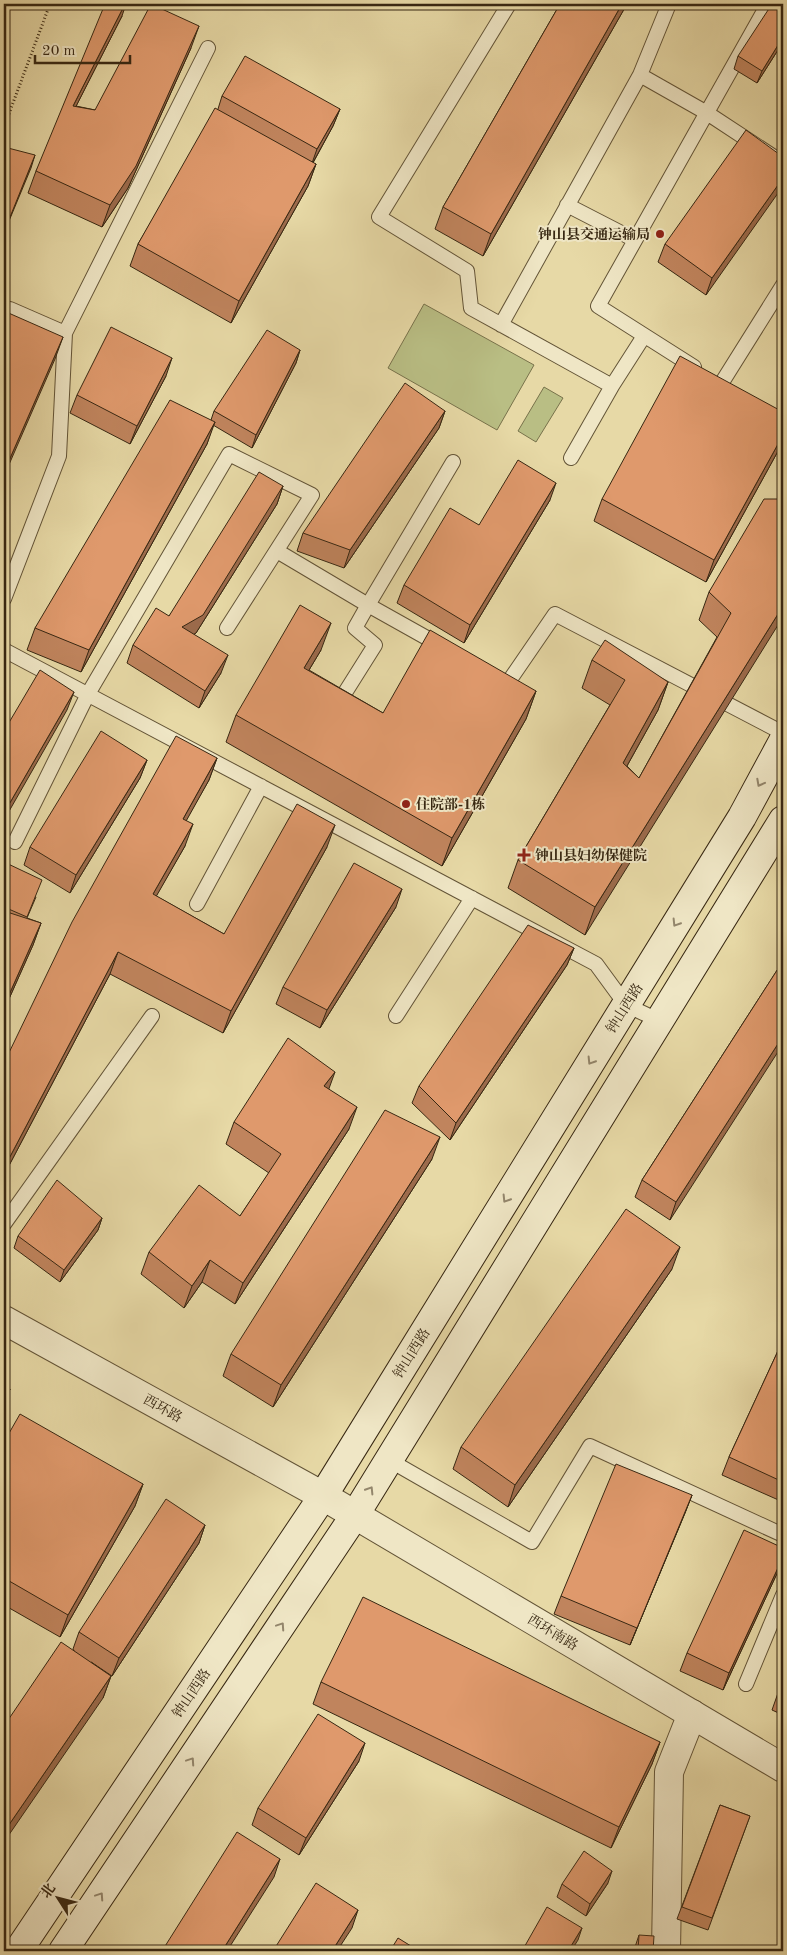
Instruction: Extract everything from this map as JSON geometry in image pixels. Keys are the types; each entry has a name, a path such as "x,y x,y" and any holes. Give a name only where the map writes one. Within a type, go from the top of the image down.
{"main road":[{"name":"钟山西路","path":"18,1951 323,1496 742,817 783,741"},
{"path":"63,1951 355,1515 783,820"},
{"name":"西环路","path":"4,1320 323,1496"},
{"name":"西环南路","path":"323,1496 783,1768"},
{"path":"666,1951 669,1772 692,1714"}],"lane":[{"path":"510,4 379,217 468,271 471,308 612,386"},
{"path":"501,325 640,75 669,4"},
{"path":"768,4 598,306 725,387 783,285"},
{"path":"4,598 59,456 65,333 208,48"},
{"path":"640,75 707,113 783,163"},
{"path":"567,205 635,240"},
{"path":"10,310 65,333"},
{"path":"570,458 644,336"},
{"path":"15,842 88,694 229,454 312,495 227,628"},
{"path":"334,710 375,645 355,628 453,462"},
{"path":"277,551 455,654"},
{"path":"490,674 507,684 555,614 783,733"},
{"path":"4,650 596,964 626,1005 660,1021"},
{"path":"197,904 261,786"},
{"path":"396,1016 472,898"},
{"path":"4,1224 152,1016"},
{"path":"389,1460 532,1542 590,1446 783,1535"},
{"path":"746,1684 783,1595"}],"path":[{"path":"4,127 50,4"}],"green space":[{"path":"424,304 534,365 497,430 388,368"},
{"path":"544,387 563,398 536,442 518,431"}],"building":[{"path":"105,4 125,4 73,106 95,110 151,4 199,26 136,166 110,205 36,171"},
{"path":"560,4 622,4 491,234 443,207"},
{"path":"772,4 783,4 783,37 762,71 738,56"},
{"path":"245,56 340,109 317,149 222,96"},
{"path":"215,108 316,164 239,301 138,244"},
{"path":"746,130 783,157 783,178 712,278 665,244"},
{"path":"8,148 35,155 4,232 4,158"},
{"path":"4,311 63,337 4,472"},
{"path":"111,327 172,358 137,426 77,395"},
{"path":"267,330 300,350 256,435 214,411"},
{"path":"680,356 783,412 783,435 714,560 602,499"},
{"path":"405,383 445,411 350,550 303,533"},
{"path":"170,400 215,422 89,650 35,628"},
{"path":"518,460 556,483 470,625 404,585 450,508 479,525"},
{"path":"259,472 283,486 203,615 182,627 228,655 205,691 133,645 156,608 169,616"},
{"path":"764,499 783,499 783,606 595,907 518,860 625,680 592,660 605,640 668,682 623,763 639,778 731,613 709,592"},
{"name":"住院部-1栋","path":"300,605 331,623 304,668 383,713 430,630 536,691 452,838 236,715"},
{"path":"40,670 74,692 4,813 4,731"},
{"path":"101,731 147,760 76,875 30,847"},
{"path":"176,736 217,758 183,819 193,824 153,894 224,934 297,804 335,825 231,1011 118,952 4,1168 4,1063 72,922"},
{"path":"4,862 42,880 27,917 4,907"},
{"path":"354,863 402,889 327,1010 283,987"},
{"path":"4,911 41,923 4,1006"},
{"path":"528,925 574,948 456,1123 419,1086"},
{"path":"783,961 783,1036 676,1202 642,1180"},
{"path":"288,1038 335,1072 324,1086 357,1107 243,1283 210,1260 192,1286 149,1252 199,1185 240,1216 281,1154 234,1122"},
{"path":"385,1110 440,1137 281,1385 231,1354"},
{"path":"57,1180 102,1218 64,1270 18,1236"},
{"path":"626,1209 680,1247 515,1485 461,1447"},
{"path":"783,1340 783,1482 729,1457"},
{"path":"4,1386 10,1389 4,1401"},
{"path":"20,1414 143,1484 68,1615 4,1578 4,1442"},
{"path":"616,1464 692,1495 637,1628 561,1596"},
{"path":"166,1499 205,1525 119,1658 79,1632"},
{"path":"744,1530 783,1548 783,1557 729,1673 687,1653"},
{"path":"363,1597 660,1742 619,1827 321,1682"},
{"path":"61,1642 111,1676 4,1832 4,1726"},
{"path":"783,1682 783,1695 778,1693"},
{"path":"318,1714 365,1743 306,1838 258,1808"},
{"path":"720,1805 750,1816 712,1918 682,1907"},
{"path":"237,1832 280,1859 222,1951 162,1951"},
{"path":"584,1851 612,1871 590,1904 562,1884"},
{"path":"316,1883 358,1910 332,1951 273,1951"},
{"path":"547,1907 582,1928 568,1951 522,1951"},
{"path":"783,1930 783,1951 776,1951"},
{"path":"639,1935 654,1936 653,1951 638,1951"},
{"path":"398,1938 419,1951 390,1951"}],"place":[{"name":"钟山县交通运输局","path":"660,234"},
{"name":"住院部-1栋","path":"406,804"},
{"name":"钟山县妇幼保健院","path":"524,855"}]}
